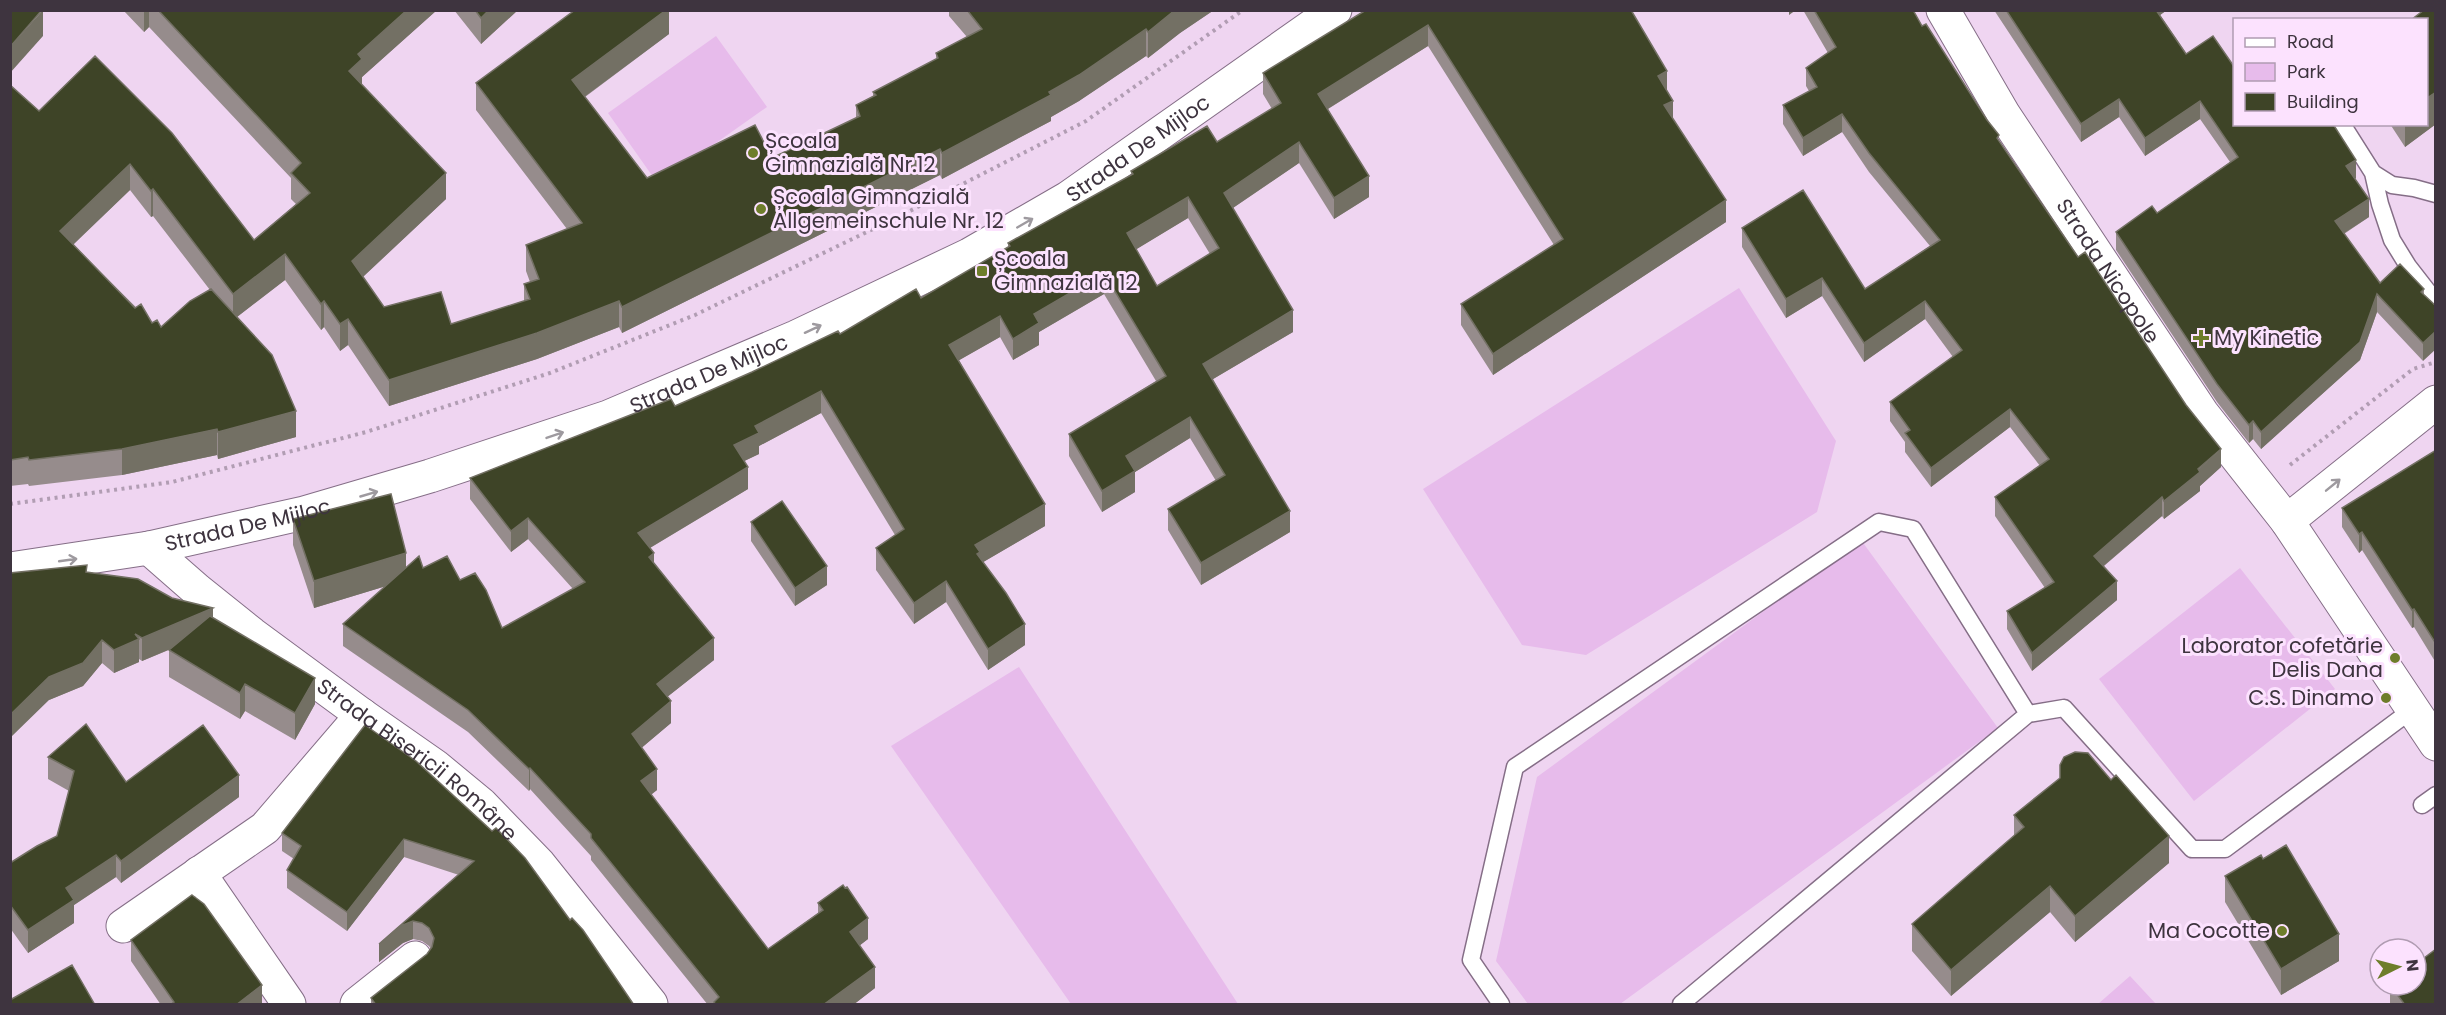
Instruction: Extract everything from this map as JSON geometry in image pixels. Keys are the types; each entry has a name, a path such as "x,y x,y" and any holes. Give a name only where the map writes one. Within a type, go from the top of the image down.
{"street":[{"name":"Strada De Mijloc","path":"10,569 150,548 304,513 522,447 608,417 796,338 969,255 1068,198 1335,10"},
{"name":"Strada Nicopole","path":"1943,10 2004,116 2202,413 2287,521 2436,744"},
{"path":"2287,521 2436,402"},
{"name":"Strada Bisericii Române","path":"150,548 197,590 252,634 362,716 435,766 481,804 539,864 651,1005"},
{"path":"123,926 265,828 362,716"},
{"path":"199,873 289,1005"},
{"path":"357,1005 415,958"}],"lane":[{"path":"2343,126 2373,173 2392,240 2408,266 2436,302"},
{"path":"2373,173 2392,185 2436,194"},
{"path":"1501,1005 1472,960 1515,767 1879,522 1913,529 2028,714"},
{"path":"1681,1005 2028,714 2064,708 2192,849 2225,849 2413,709"}],"path":[{"path":"10,504 172,482 366,432 550,373 695,315 900,216 1086,121 1243,10"}],"green space":[{"path":"716,36 767,107 658,184 608,113"},
{"path":"1739,288 1836,441 1817,512 1586,655 1522,645 1423,489"},
{"path":"1861,540 1998,728 1620,1004 1528,1004 1496,961 1537,777"},
{"path":"2240,568 2335,689 2194,801 2099,679"},
{"path":"1019,667 1238,1004 1071,1004 891,746"},
{"path":"2130,976 2156,1004 2098,1004"}],"building":[{"path":"10,10 42,10 10,47"},
{"path":"158,10 407,10 358,54 362,59 349,71 446,173 352,261 384,307 441,292 451,324 530,299 524,284 539,279 526,245 582,223 476,83 575,10 666,10 572,80 647,178 755,125 772,158 860,116 856,105 876,95 873,92 938,58 936,53 982,29 967,10 1175,10 1148,32 1146,29 1079,75 1049,92 1051,95 942,153 940,149 622,307 619,301 537,333 389,380 348,319 340,324 324,301 321,304 285,254 233,294 153,189 151,191 130,164 60,231 135,308 141,304 152,323 157,320 161,327 190,301 211,289 272,355 296,411 218,432 217,429 122,449 29,460 28,457 10,460 10,85 39,111 95,56 172,133 254,240 310,193 291,173 301,163"},
{"path":"475,10 489,10 481,18"},
{"path":"1366,10 1631,10 1667,71 1658,76 1673,101 1664,105 1726,200 1493,354 1461,304 1563,239 1428,25 1318,94 1369,176 1334,198 1299,142 1224,193 1293,310 1203,364 1290,511 1201,563 1168,509 1225,475 1190,417 1126,456 1135,471 1102,491 1069,434 1166,376 1104,273 1034,314 1039,323 1013,339 1000,316 949,345 1045,504 975,545 980,552 977,554 1006,593 1025,624 988,649 946,581 914,603 876,548 904,529 821,391 755,426 759,433 734,445 748,467 638,533 654,553 649,557 714,638 657,684 671,701 632,734 657,769 641,781 768,949 823,910 818,903 843,885 847,887 868,918 850,932 875,967 823,1005 716,1005 714,1002 719,997 591,838 591,834 530,768 468,710 343,624 419,556 423,568 447,556 460,580 475,573 486,590 502,628 585,582 528,518 511,531 470,478 671,399 675,406 838,331 840,334 916,289 921,298 1010,246 1008,243 1133,174 1131,171 1207,126 1217,142 1281,103 1263,73","holes":["1188,197 1219,248 1157,286 1127,233"]},
{"path":"1814,10 1913,10 1922,26 1926,24 1999,135 1997,138 2078,257 2085,252 2186,405 2221,449 2198,469 2200,472 2164,501 2162,497 2094,556 2117,581 2032,653 2007,611 2054,582 1995,497 2049,459 2010,409 1931,468 1905,433 1910,430 1890,402 1962,350 1925,301 1864,343 1822,278 1786,299 1742,228 1803,190 1865,289 1940,240 1869,153 1842,114 1803,138 1783,105 1817,87 1806,68 1836,47"},
{"path":"2006,10 2156,10 2186,54 2213,36 2233,65 2233,126 2334,126 2356,160 2346,166 2369,199 2335,221 2380,283 2400,264 2424,289 2421,292 2436,306 2436,331 2423,343 2377,294 2360,342 2261,432 2253,421 2249,425 2217,384 2116,232 2152,206 2157,213 2238,157 2200,101 2145,138 2119,99 2081,124"},
{"path":"2424,10 2436,10 2436,92 2428,97 2428,18 2414,18"},
{"path":"2436,450 2436,644 2362,532 2359,534 2342,508"},
{"path":"391,494 406,553 314,581 293,519"},
{"path":"782,501 827,566 795,588 751,522"},
{"path":"87,565 86,572 138,579 172,598 213,608 142,638 135,634 139,639 114,650 102,640 83,663 49,677 10,715 10,573"},
{"path":"210,616 315,678 295,713 245,684 240,693 169,650"},
{"path":"86,724 126,782 203,725 239,775 121,861 116,855 66,888 74,900 28,930 10,905 10,863 57,836 74,771 48,757"},
{"path":"365,725 416,761 492,831 496,828 525,858 570,920 572,918 583,930 634,1005 376,1005 371,998 427,954 434,938 429,928 413,921 403,925 379,944 474,861 404,839 347,912 287,870 301,846 282,833"},
{"path":"2075,752 2088,753 2111,780 2116,775 2169,836 2075,916 2050,886 1951,970 1912,924 2024,827 2014,815 2060,778 2060,765 2064,757"},
{"name":"Ma Cocotte","path":"2286,845 2339,934 2281,969 2225,876 2261,855 2263,859"},
{"path":"192,895 204,904 262,985 236,1005 170,1005 174,1002 131,940"},
{"path":"2436,949 2436,1005 2405,1005 2399,997 2428,997 2428,955"},
{"path":"72,965 95,1005 10,1005 10,1000"}],"place":[{"name":"Școala Gimnazială Nr.12","path":"753,153"},
{"name":"Școala Gimnazială Allgemeinschule Nr. 12","path":"761,209"},
{"name":"Școala Gimnazială 12","path":"982,271"},
{"name":"My Kinetic","path":"2201,338"},
{"name":"Laborator cofetărie Delis Dana","path":"2395,658"},
{"name":"C.S. Dinamo","path":"2386,698"},
{"name":"Ma Cocotte","path":"2282,931"}]}
